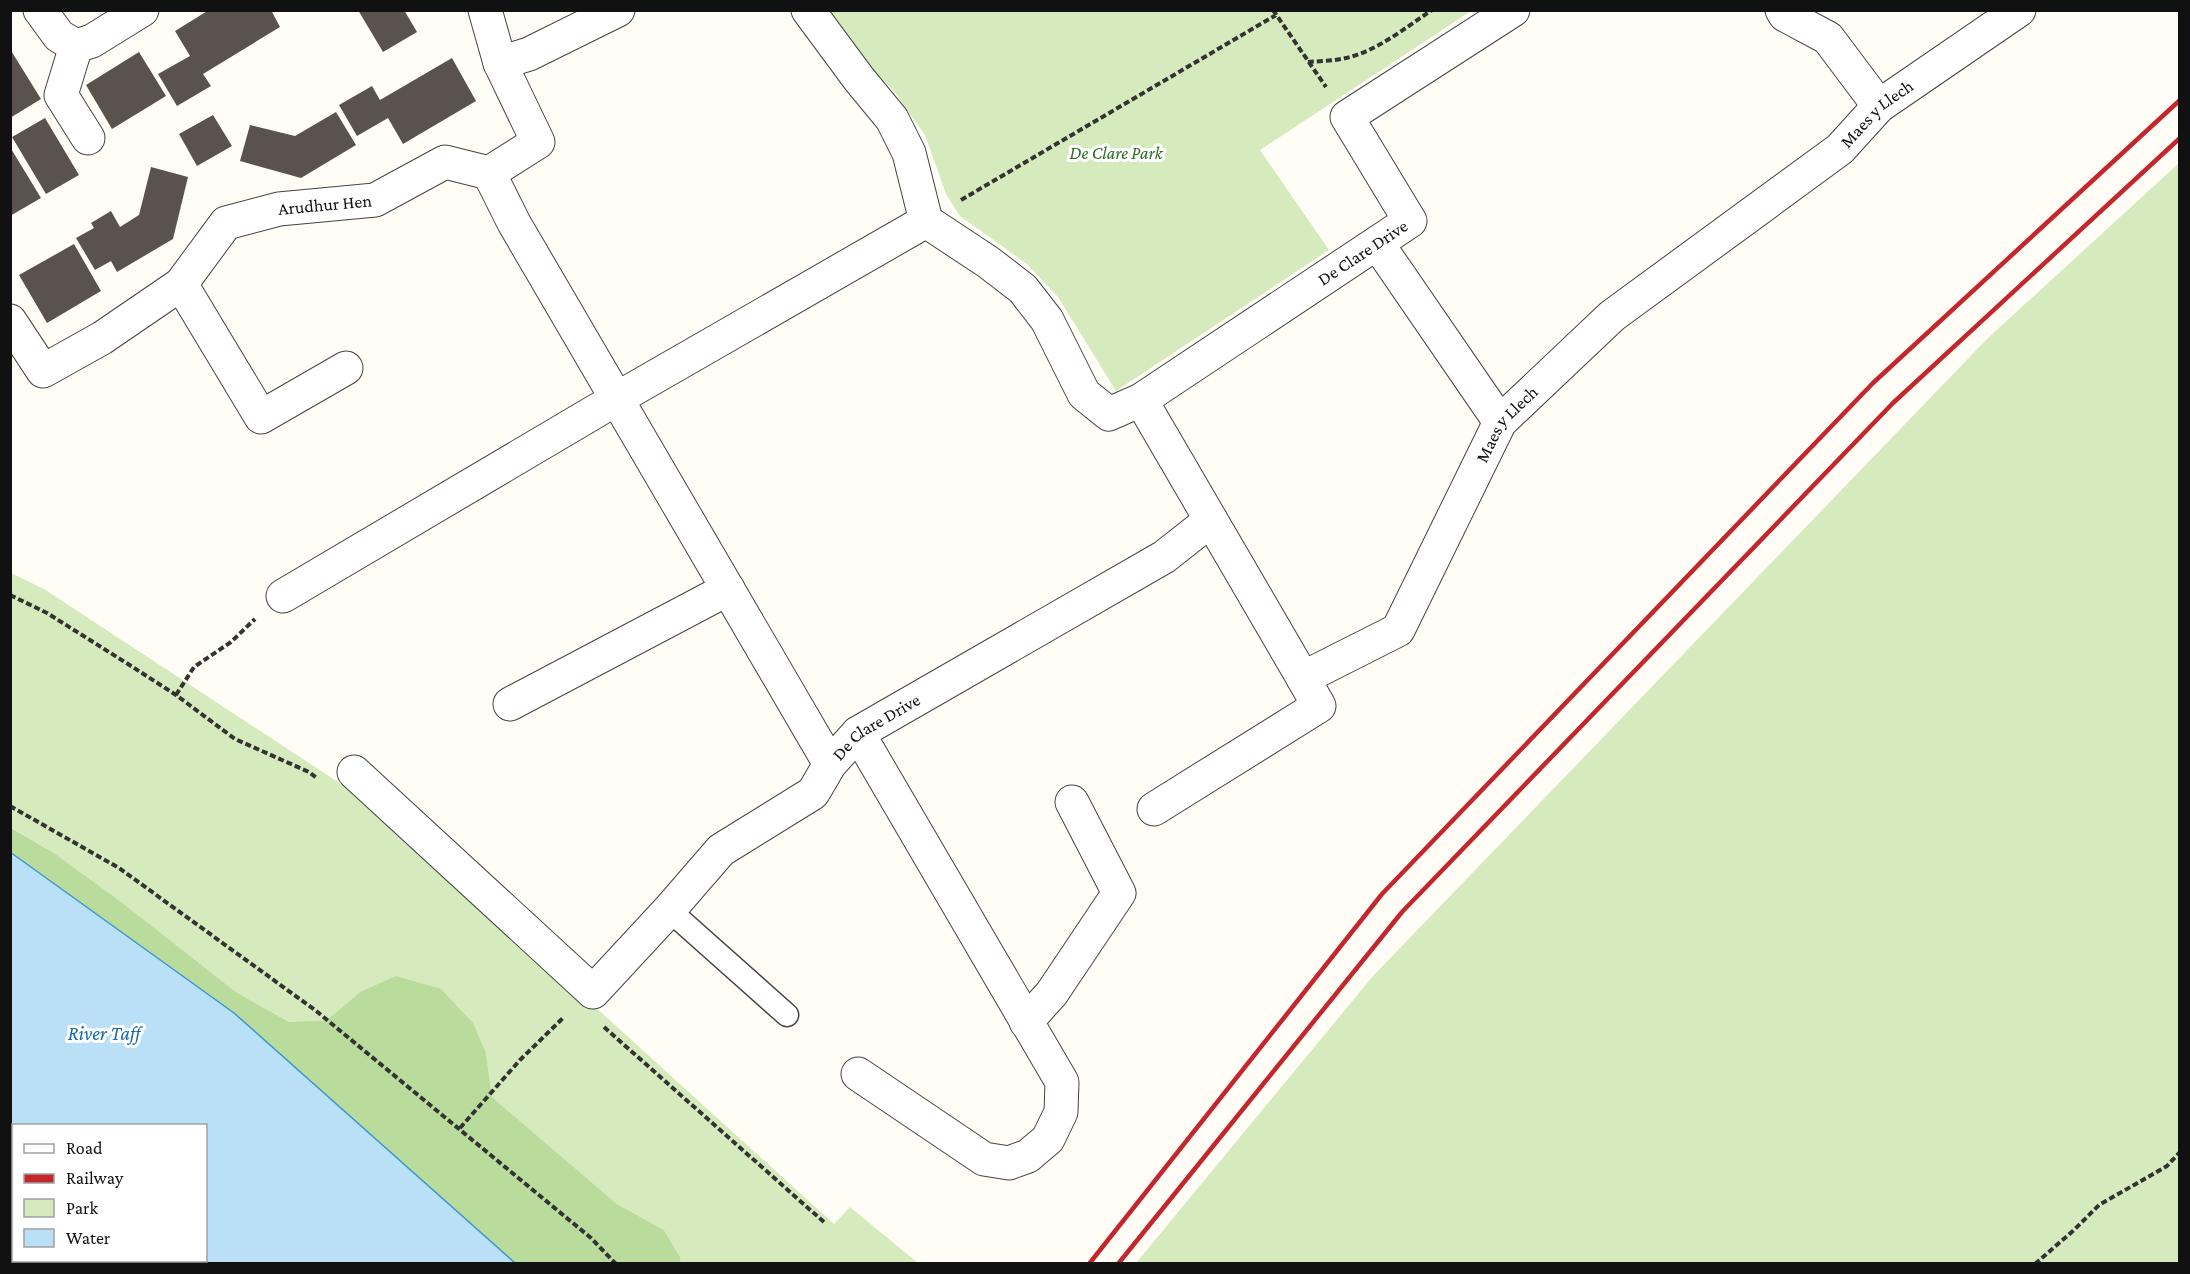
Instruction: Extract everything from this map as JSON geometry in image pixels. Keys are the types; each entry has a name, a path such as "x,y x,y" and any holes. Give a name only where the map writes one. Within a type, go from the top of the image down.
{"street":[{"path":"40,10 59,36 76,46 92,42 142,10"},
{"path":"485,10 500,63 538,142 489,172 514,223 830,764"},
{"path":"500,63 529,54 618,10"},
{"path":"283,596 618,398 926,221 909,153 892,118 859,79 808,10"},
{"path":"1347,117 1513,10"},
{"path":"1782,10 1785,15 1828,38 1879,106"},
{"name":"Maes y Llech","path":"1304,678 1398,630 1500,422 1612,316 1840,149 1879,106 2019,10"},
{"path":"76,46 61,95 88,138"},
{"name":"De Clare Drive","path":"926,221 988,262 1023,290 1047,320 1084,394 1109,414 1141,400 1410,221 1347,117"},
{"name":"Arudhur Hen","path":"10,321 43,371 102,338 181,284 226,223 279,209 375,200 445,162 489,172"},
{"path":"1377,243 1500,422"},
{"path":"181,284 261,417 346,368"},
{"path":"1141,400 1319,706 1154,809"},
{"name":"De Clare Drive","path":"592,992 669,910 721,850 813,793 830,764 858,733 1164,557 1211,520"},
{"path":"510,704 728,589"},
{"path":"858,733 1062,1082 1061,1112 1048,1140 1028,1156 1009,1163 984,1160 858,1074"},
{"path":"354,772 592,992"},
{"path":"1026,1022 1052,993 1119,893 1072,802"}],"lane":[{"path":"669,910 787,1015"}],"path":[{"path":"1273,10 1347,117"},
{"path":"1308,62 1345,59 1363,53 1432,10"},
{"path":"926,221 1276,15"},
{"path":"176,695 194,667 231,642 283,596"},
{"path":"10,806 119,868 315,1010 591,1238 616,1263"},
{"path":"460,1128 519,1060 577,1003 592,992"},
{"path":"2035,1263 2099,1205 2167,1166 2180,1152"}],"green space":[{"name":"De Clare Park","path":"824,11 1471,11 1260,150 1329,250 1116,391 1058,297 1027,264 960,216 946,194 925,135 893,90 852,50"},
{"path":"2179,163 2179,1263 1136,1263 1373,976 1988,338"},
{"path":"11,573 44,589 373,805 834,1224 850,1207 918,1263 681,1263 680,1257 664,1230 617,1204 492,1097 486,1053 360,992 327,1020 289,1022 236,992 124,904 54,853 11,827"},
{"path":"10,827 54,853 124,904 236,992 289,1022 327,1020 360,992 396,976 441,989 473,1023 486,1053 492,1097 617,1204 664,1230 680,1257 681,1263 466,1263 11,920"},
{"path":"10,1156 12,1158 12,1262 146,1263 11,1263"}],"water":[{"name":"River Taff","path":"10,852 234,1013 515,1263 146,1263 144,1262 207,1262 207,1124 12,1124 12,1158"}],"building":[{"path":"209,10 271,10 280,27 203,74 211,86 177,106 158,74 190,56 175,31"},
{"path":"358,10 404,10 417,32 383,52"},
{"path":"10,49 41,99 10,118"},
{"path":"139,52 166,96 112,129 86,85"},
{"path":"452,58 476,101 403,144 388,118 357,136 339,105 372,86 380,100"},
{"path":"336,112 356,145 301,178 240,161 250,125 295,136"},
{"path":"213,115 232,146 197,166 179,134"},
{"path":"45,118 79,175 46,194 12,137"},
{"path":"10,147 41,198 10,216"},
{"path":"151,167 188,177 173,239 117,272 111,261 95,270 76,238 94,228 91,223 111,211 120,227 139,215"},
{"path":"74,244 101,291 47,323 19,275"}],"railway":[{"path":"1089,1264 1382,894 1873,383 2180,100"},
{"path":"1118,1264 1402,912 1893,403 2180,138"}]}
